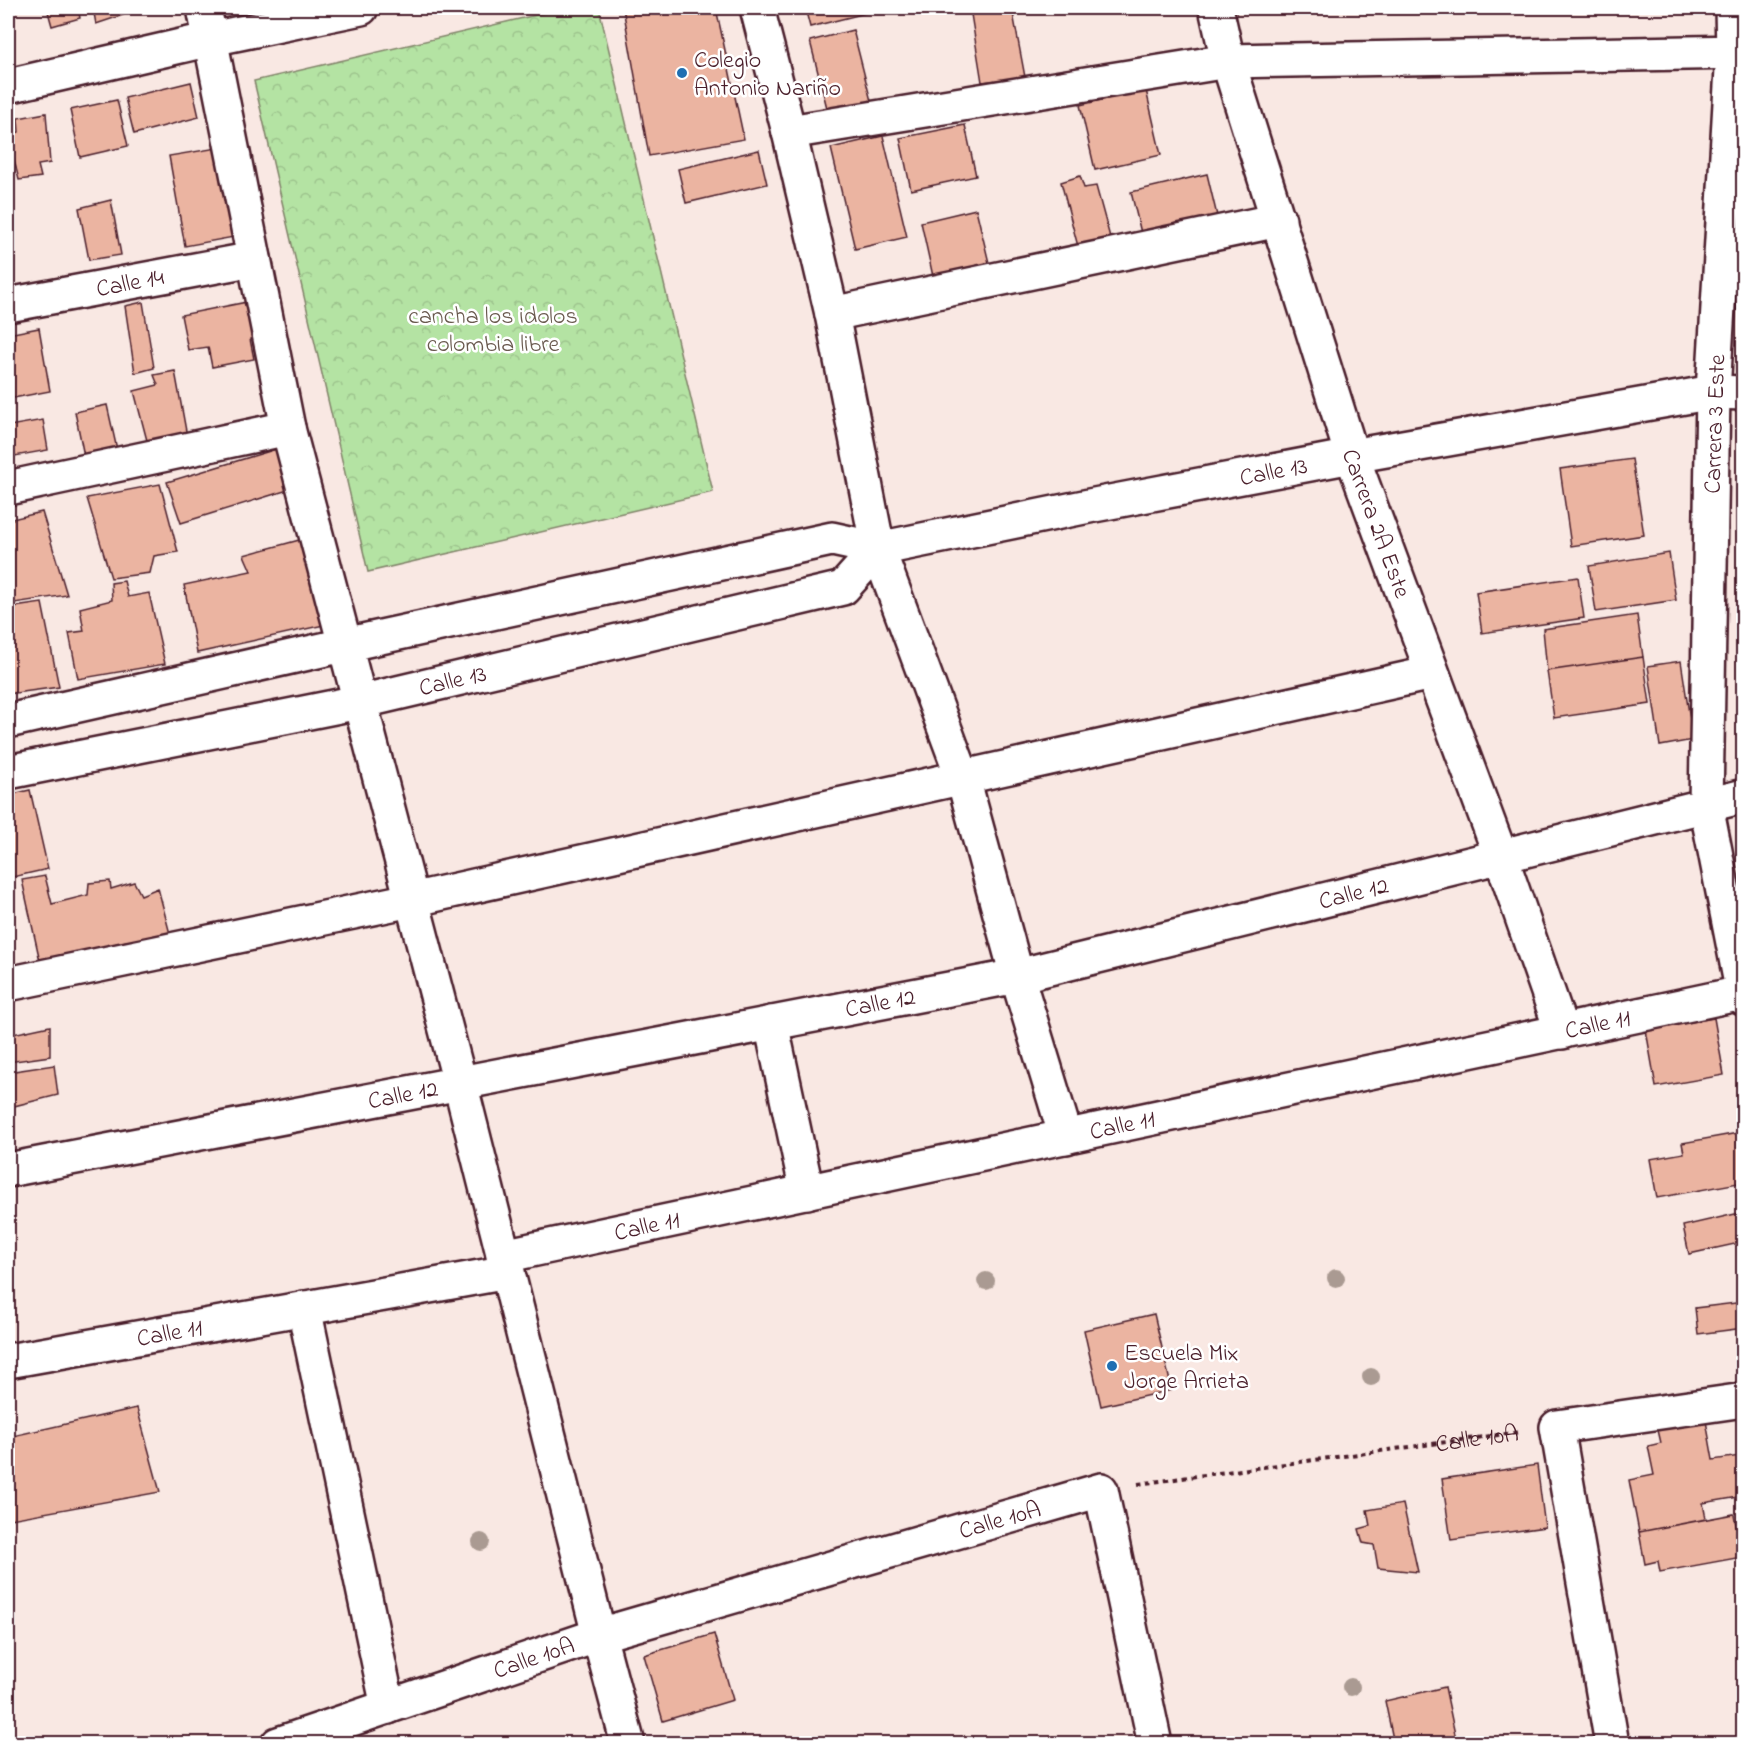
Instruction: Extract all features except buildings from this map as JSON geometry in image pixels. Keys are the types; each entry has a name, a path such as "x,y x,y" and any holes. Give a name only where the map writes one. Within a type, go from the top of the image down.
{"street":[{"path":"204,8 288,428 460,1083 598,1635 628,1743"},
{"path":"8,86 211,39 361,8"},
{"path":"757,8 832,314 878,549 963,778 1017,976 1066,1137"},
{"name":"Carrera 2A Este","path":"1216,8 1228,61 1352,456 1501,857 1562,1032"},
{"name":"Carrera 3 Este","path":"1732,8 1738,52 1728,393 1706,805 1743,996"},
{"path":"789,132 1228,61 1738,52"},
{"path":"832,314 1279,220"},
{"name":"Calle 14","path":"8,306 254,259"},
{"name":"Calle 13","path":"8,721 832,539 878,549 1352,456 1728,393"},
{"path":"8,488 288,428"},
{"name":"Calle 13","path":"8,772 359,702 843,588 878,549"},
{"path":"8,984 411,900 1432,673"},
{"name":"Calle 12","path":"8,1170 1017,976 1743,796"},
{"name":"Calle 11","path":"8,1362 304,1308 506,1264 807,1192 1562,1032 1743,996"},
{"path":"771,1023 807,1192"},
{"path":"304,1308 388,1707"},
{"path":"1612,1743 1557,1426 1743,1400"},
{"path":"1101,1490 1155,1743"},
{"name":"Calle 10A","path":"278,1743 598,1635 1101,1490"}],"path":[{"name":"Calle 10A","path":"1101,1490 1557,1426"}],"green space":[{"name":"cancha los idolos colombia libre","path":"566,8 599,8 713,492 368,572 254,81"}],"place":[{"name":"Colegio Antonio Nariño","path":"682,73"},
{"name":"Escuela Mix Jorge Arrieta","path":"1112,1366"}]}
